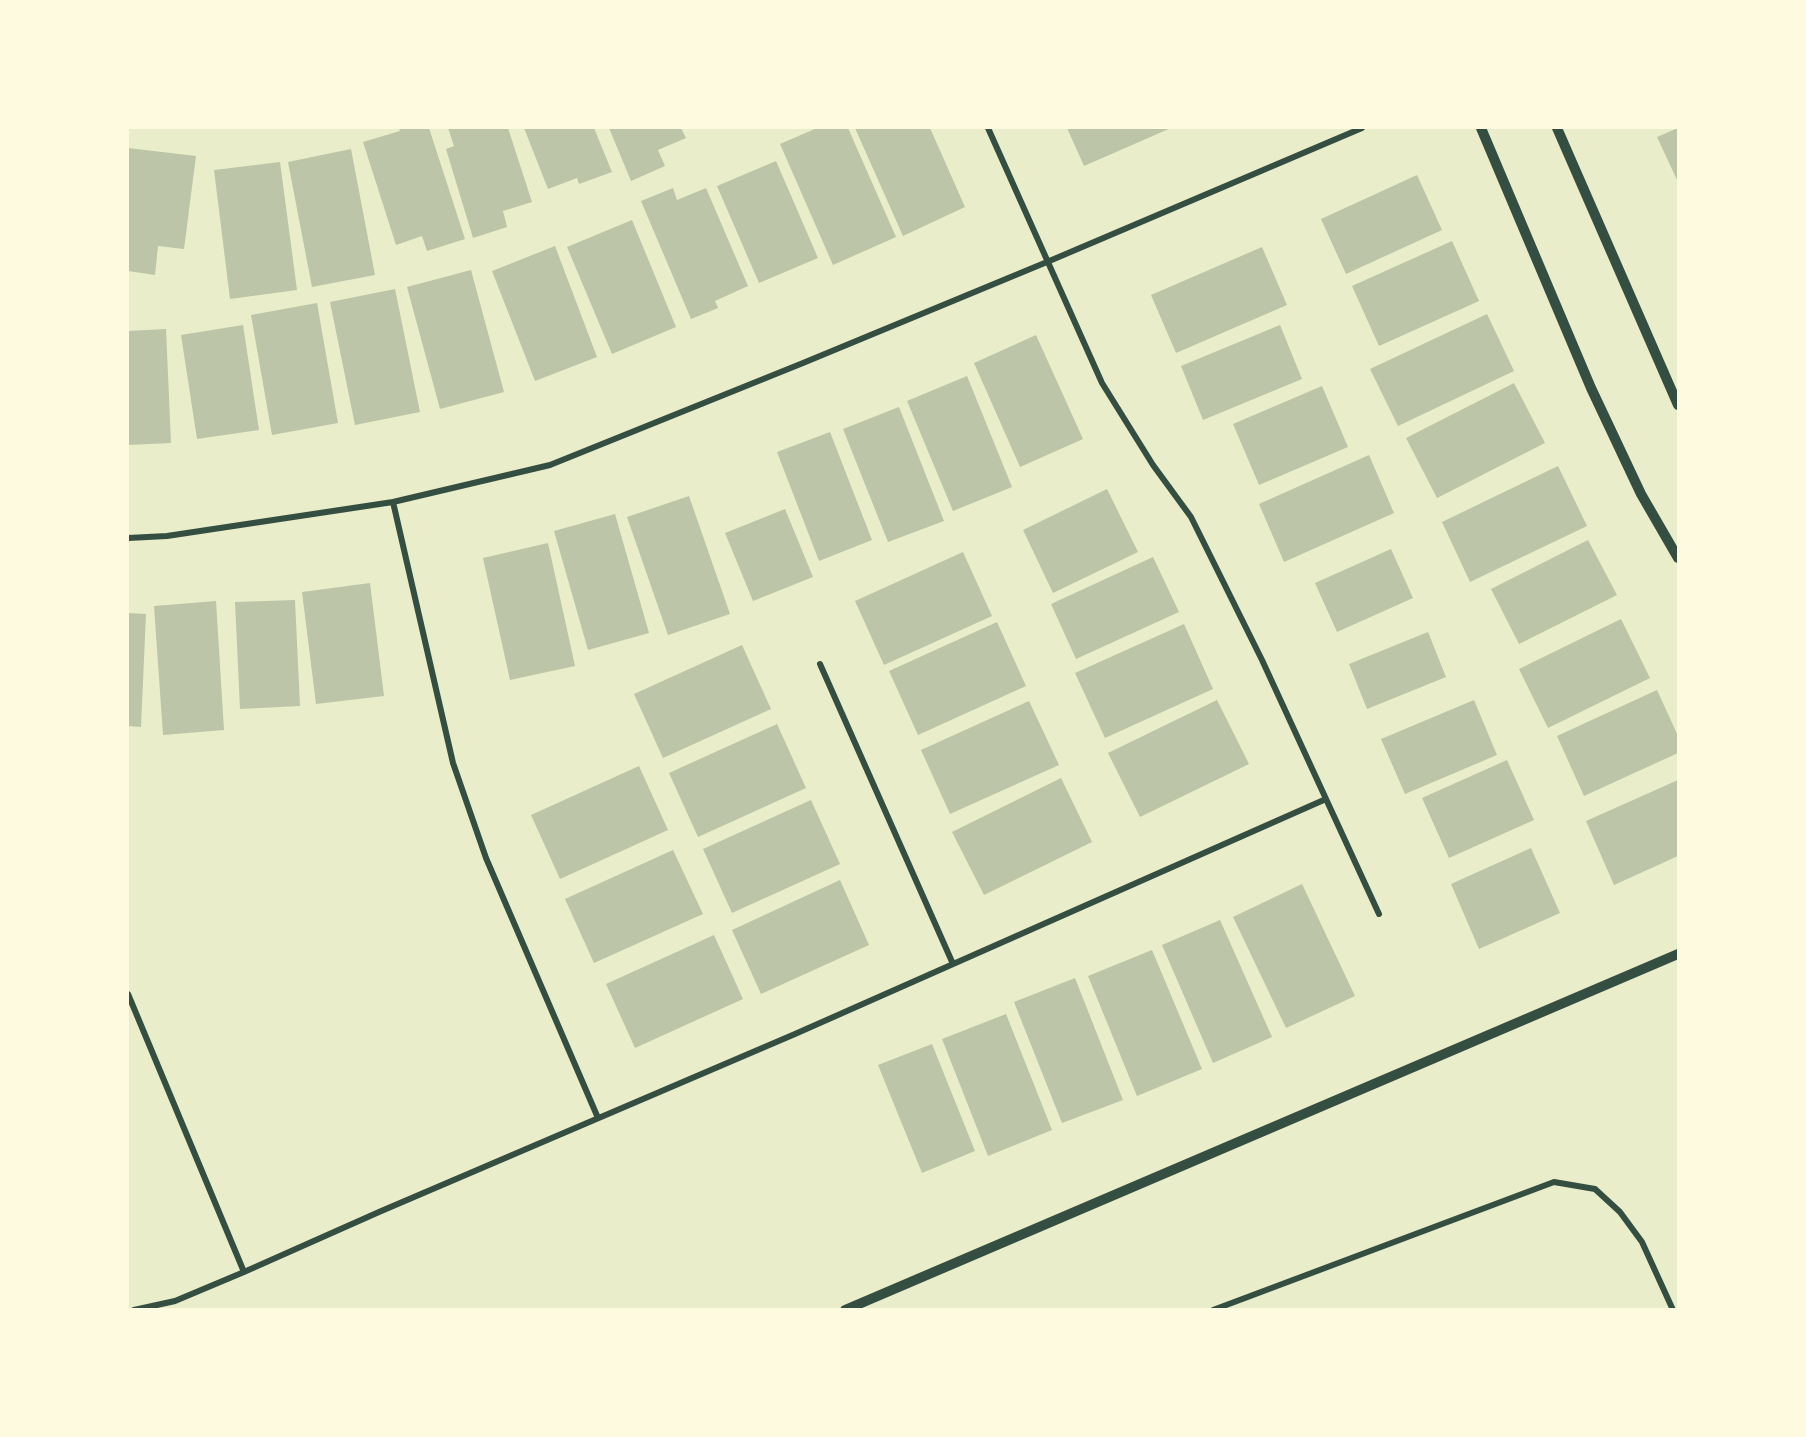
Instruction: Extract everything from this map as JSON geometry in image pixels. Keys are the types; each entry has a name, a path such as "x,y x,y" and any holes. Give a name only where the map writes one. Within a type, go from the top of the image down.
{"street":[{"path":"988,128 1102,383 1153,465 1191,517 1257,650 1379,914"},
{"path":"128,538 168,536 393,502 550,465 1047,262 1362,128"},
{"path":"1481,128 1591,388 1641,494 1678,558"},
{"path":"1557,128 1678,405"},
{"path":"393,502 453,763 486,858 598,1118"},
{"path":"820,664 952,964"},
{"path":"134,1310 175,1301 244,1272 1326,800"},
{"path":"845,1310 1678,954"},
{"path":"128,994 244,1272"},
{"path":"1213,1310 1554,1182 1594,1189 1620,1212 1642,1242 1673,1310"}],"building":[{"path":"399,128 429,128 465,239 427,251 422,236 396,245 363,142 400,131"},
{"path":"448,128 508,128 532,202 503,211 507,227 473,238 446,149 454,146"},
{"path":"524,128 594,128 612,172 579,184 577,178 548,189"},
{"path":"609,128 681,128 686,138 658,150 665,166 631,181"},
{"path":"817,128 848,128 896,237 833,265 780,144"},
{"path":"855,128 930,128 965,207 903,236"},
{"path":"1067,128 1171,128 1084,166"},
{"path":"1678,128 1678,182 1657,137"},
{"path":"128,148 196,156 184,249 158,246 155,275 128,271"},
{"path":"351,149 375,275 312,287 288,162"},
{"path":"776,161 818,258 759,283 717,186"},
{"path":"280,162 297,290 230,299 214,170"},
{"path":"1417,175 1442,230 1346,274 1321,219"},
{"path":"673,188 677,200 706,188 748,286 715,301 718,308 691,319 641,201"},
{"path":"632,220 676,327 612,354 567,247"},
{"path":"1452,241 1479,301 1379,346 1352,286"},
{"path":"555,246 597,357 535,381 492,271"},
{"path":"1262,247 1287,305 1176,353 1151,295"},
{"path":"471,270 504,392 440,409 407,287"},
{"path":"395,289 420,412 355,425 330,302"},
{"path":"317,303 338,423 272,435 251,315"},
{"path":"1487,314 1514,371 1398,426 1370,369"},
{"path":"243,325 259,430 197,439 181,335"},
{"path":"1280,325 1302,379 1203,420 1181,366"},
{"path":"166,329 171,443 128,445 128,331"},
{"path":"1036,335 1083,439 1020,467 974,363"},
{"path":"967,376 1012,487 953,511 907,401"},
{"path":"1514,383 1545,443 1437,498 1406,438"},
{"path":"1322,386 1348,447 1259,485 1233,424"},
{"path":"899,407 944,521 888,542 843,429"},
{"path":"830,432 872,540 819,561 777,452"},
{"path":"1369,455 1394,513 1284,562 1259,504"},
{"path":"1558,466 1587,526 1470,582 1442,522"},
{"path":"1107,489 1138,552 1053,593 1023,530"},
{"path":"689,496 730,614 668,635 627,517"},
{"path":"785,509 813,577 753,601 725,533"},
{"path":"615,514 649,633 588,650 554,531"},
{"path":"1588,540 1617,595 1519,644 1491,589"},
{"path":"548,543 575,666 510,680 483,558"},
{"path":"1391,549 1413,598 1337,632 1315,583"},
{"path":"963,552 992,616 884,665 855,601"},
{"path":"1153,557 1179,612 1076,659 1051,604"},
{"path":"370,583 384,696 316,704 302,592"},
{"path":"295,600 300,706 240,709 235,602"},
{"path":"216,601 224,730 163,735 154,606"},
{"path":"128,613 146,614 141,727 128,726"},
{"path":"1621,619 1650,678 1548,728 1519,669"},
{"path":"997,622 1026,686 918,735 889,671"},
{"path":"1184,624 1213,689 1105,738 1075,673"},
{"path":"1428,632 1446,677 1367,709 1349,664"},
{"path":"742,645 771,709 663,758 634,694"},
{"path":"1657,690 1678,736 1678,753 1584,796 1557,736"},
{"path":"1217,700 1249,764 1140,817 1108,753"},
{"path":"1474,700 1497,755 1405,794 1381,739"},
{"path":"1029,701 1059,765 950,814 921,750"},
{"path":"777,724 806,788 698,837 669,773"},
{"path":"1507,760 1534,820 1449,858 1422,798"},
{"path":"639,766 668,830 560,879 531,815"},
{"path":"1061,778 1092,842 984,895 952,832"},
{"path":"1678,780 1678,856 1614,885 1586,821"},
{"path":"811,800 840,864 732,913 703,849"},
{"path":"1531,848 1560,913 1479,949 1451,884"},
{"path":"673,850 703,914 594,963 565,899"},
{"path":"840,880 869,945 761,994 732,930"},
{"path":"1302,884 1355,996 1286,1028 1233,917"},
{"path":"1220,920 1272,1037 1213,1063 1162,945"},
{"path":"714,935 743,999 635,1048 606,984"},
{"path":"1152,950 1202,1069 1137,1096 1088,976"},
{"path":"1075,978 1123,1100 1062,1123 1014,1002"},
{"path":"1006,1014 1052,1130 988,1156 942,1039"},
{"path":"932,1044 975,1151 922,1173 878,1065"}]}
